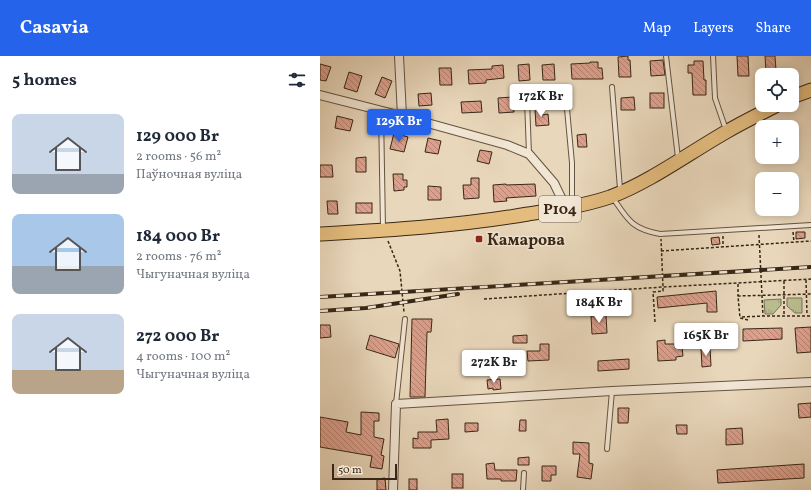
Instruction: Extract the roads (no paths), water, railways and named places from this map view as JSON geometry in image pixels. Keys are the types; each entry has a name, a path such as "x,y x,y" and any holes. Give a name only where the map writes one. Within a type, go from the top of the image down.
{"main road":[{"path":"799,94 811,90"},
{"name":"Р104","path":"320,234 384,230 500,219 569,207 616,194 679,161 727,131 764,112"}],"street":[{"path":"399,56 402,116"},
{"path":"320,95 402,116 507,146 529,154 554,183 569,207"},
{"path":"393,490 396,404 612,391 811,382"}],"lane":[{"path":"666,56 679,161"},
{"path":"713,56 716,98 727,131"},
{"path":"612,87 616,194 632,224 646,231 660,234 811,225"},
{"path":"566,98 572,163 569,207"},
{"path":"527,100 529,154"},
{"path":"381,111 384,230"},
{"path":"396,404 405,319"},
{"path":"608,449 612,391"},
{"path":"523,490 524,473"}],"railway":[{"path":"320,297 811,267"},
{"path":"320,311 366,308 458,294"}],"place":[{"name":"Камарова","path":"479,239"}]}
